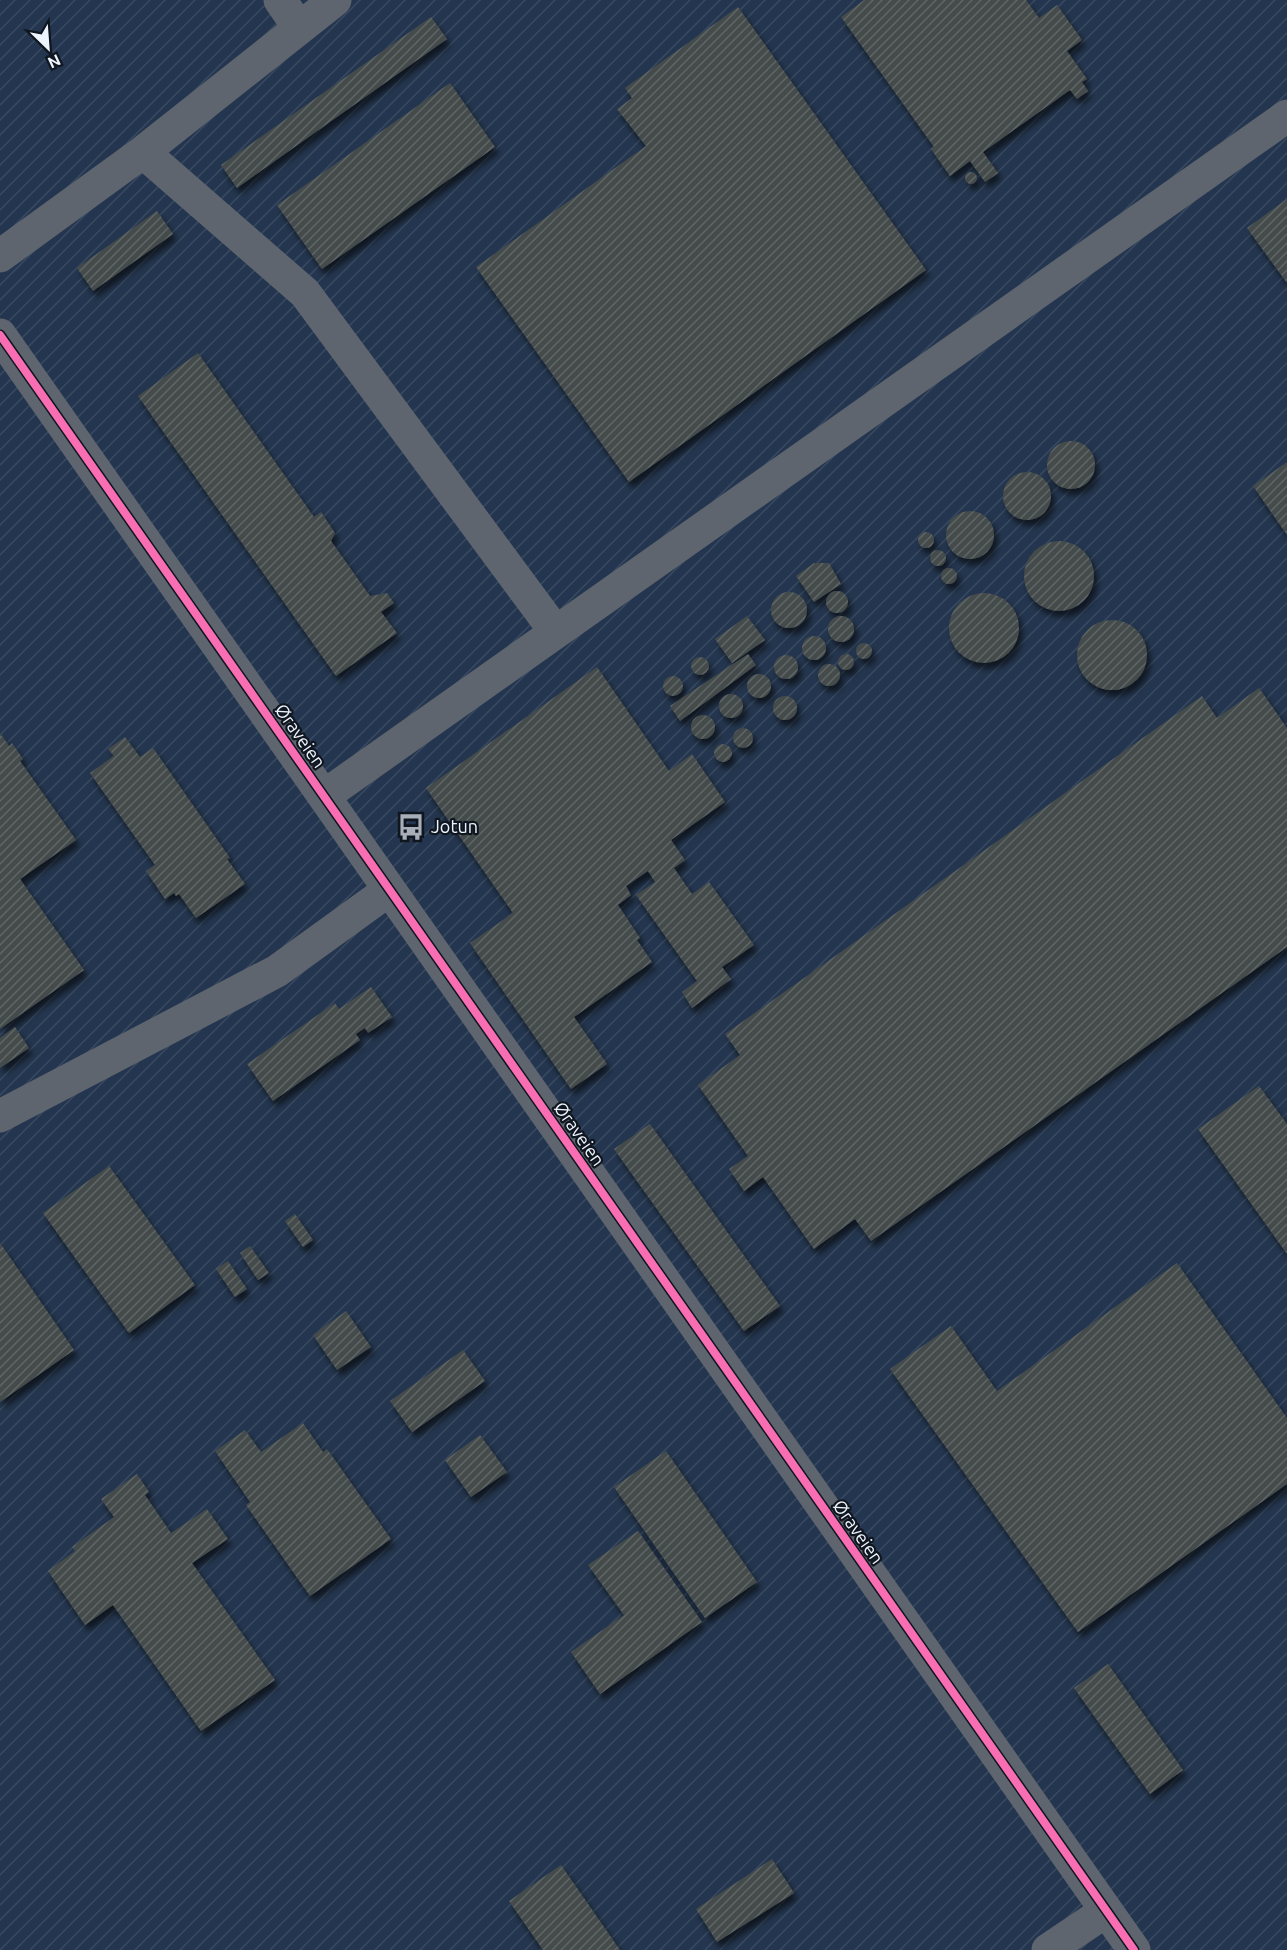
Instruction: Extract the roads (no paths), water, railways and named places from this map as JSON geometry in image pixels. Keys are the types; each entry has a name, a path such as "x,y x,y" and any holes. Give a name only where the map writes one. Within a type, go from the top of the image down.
{"street":[{"path":"280,0 298,26"},
{"path":"0,256 143,152 298,26 335,0"},
{"path":"324,796 1287,116"},
{"path":"143,152 305,293 500,560 555,631"},
{"name":"Øraveien","path":"0,335 1134,1950"},
{"path":"0,1116 277,970 389,890"},
{"path":"1048,1950 1106,1911"}],"place":[{"name":"Jotun","path":"411,827"}]}
